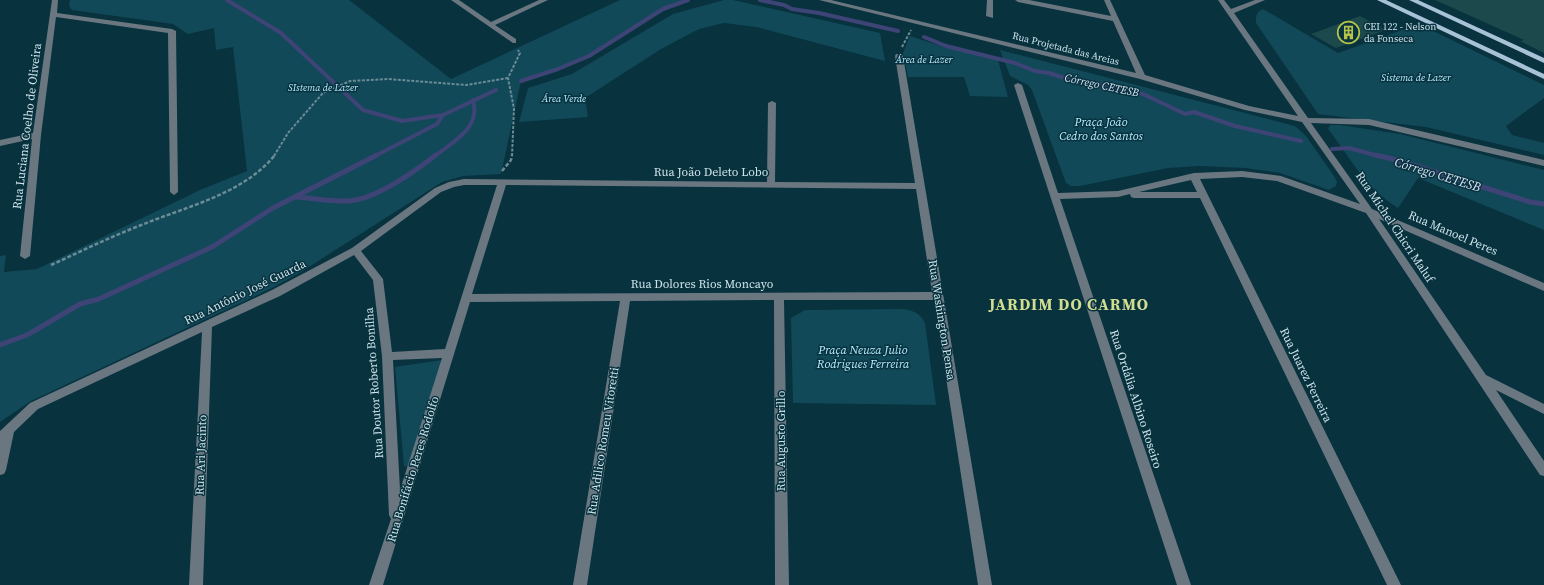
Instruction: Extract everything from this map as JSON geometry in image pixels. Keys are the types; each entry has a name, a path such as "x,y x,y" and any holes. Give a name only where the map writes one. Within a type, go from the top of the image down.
{"main road":[{"path":"1380,0 1544,77"},
{"path":"1412,0 1544,61"}],"street":[{"name":"Rua Luciana Coelho de Oliveira","path":"24,256 37,135 55,0"},
{"path":"454,0 513,41"},
{"path":"490,25 545,0"},
{"name":"Rua Projetada das Areias","path":"822,0 1142,77 1248,108 1305,120 1369,122 1544,163"},
{"path":"990,0 990,16"},
{"path":"1018,0 1116,19"},
{"path":"1107,0 1142,77"},
{"name":"Rua Michel Chicri Maluf","path":"1222,0 1369,211 1544,471"},
{"path":"1230,12 1262,0"},
{"path":"54,15 172,31 174,192"},
{"name":"Rua Washington Pensa","path":"899,56 985,585"},
{"name":"Rua Ordália Albino Roseiro","path":"1018,85 1184,585"},
{"path":"771,185 772,103"},
{"path":"0,143 37,135"},
{"name":"Rua Manoel Peres","path":"1118,194 1194,176 1242,174 1278,178 1369,211 1544,287"},
{"name":"Rua Juarez Ferreira","path":"1194,176 1394,585"},
{"name":"Rua Antônio José Guarda","path":"0,438 34,406 276,293 355,250 438,190 452,184 464,182 502,183"},
{"name":"Rua João Deleto Lobo","path":"502,183 920,186"},
{"name":"Rua Bonifácio Peres Rodolfo","path":"376,585 502,183"},
{"name":"Rua Manoel Peres","path":"1054,196 1118,194 1204,195"},
{"name":"Rua Doutor Roberto Bonilha","path":"355,250 378,279 387,356 396,523"},
{"name":"Rua Augusto Grillo","path":"779,296 782,585"},
{"name":"Rua Dolores Rios Moncayo","path":"466,298 938,296"},
{"name":"Rua Adilico Romeu Vitoretti","path":"580,585 626,297"},
{"name":"Rua Ari Jacinto","path":"196,585 207,326"},
{"path":"387,356 449,353"},
{"path":"1481,378 1544,409"},
{"path":"0,470 9,430"}],"path":[{"path":"905,39 913,28"},
{"path":"481,183 499,174 510,160 513,144 512,124 514,109 513,97 508,78 520,53 513,41"},
{"path":"51,265 143,224 215,197 252,177 266,166 278,151 288,133 324,93 350,81 388,79 466,85 492,82 508,78"}],"green space":[{"name":"SIstema de Lazer","path":"70,0 349,0 451,79 620,0 688,0 663,9 589,56 558,69 521,81 501,174 463,176 442,182 301,272 272,288 31,401 0,422 0,256 6,255 4,272 37,269 200,190 247,171 233,47 216,50 214,28 188,34 173,24 72,10 69,6"},
{"name":"Área Verde","path":"724,0 733,0 880,33 885,61 756,27 724,23 699,29 661,49 585,98 588,117 519,122 528,88 572,74 673,14"},
{"name":"Sistema de Lazer","path":"1263,9 1338,53 1419,24 1544,85 1544,98 1506,126 1512,135 1544,143 1544,155 1426,127 1318,114 1256,23 1257,14"},
{"name":"Área de Lazer","path":"910,36 944,47 998,60 1008,97 970,96 964,77 908,77 903,53"},
{"name":"Praça João Cedro dos Santos","path":"1000,50 1295,126 1306,136 1334,176 1337,182 1336,186 1329,190 1280,173 1246,168 1200,166 1168,168 1080,186 1071,186 1066,183 1032,90 1028,85 1010,76"},
{"path":"1330,125 1340,125 1400,134 1544,170 1544,230 1418,178 1398,208 1386,200 1367,182 1328,129"},
{"name":"Praça Neuza Julio Rodrigues Ferreira","path":"904,309 916,313 925,323 936,405 793,403 791,318 805,310"},
{"path":"442,360 412,467 404,466 395,367"}],"building":[{"path":"1435,0 1544,0 1544,53 1520,41 1524,40"},
{"name":"CEI 122 - Nelson da Fonseca","path":"1360,16 1386,30 1336,48 1311,34"}],"waterway":[{"path":"227,0 281,33 363,110 402,121 443,115"},
{"path":"521,81 558,69 589,56 663,9 688,0"},
{"name":"Córrego CETESB","path":"760,0 784,5 792,9 819,13 898,31"},
{"name":"Córrego CETESB","path":"924,37 946,46 1015,63 1035,71 1049,73 1074,81 1091,82 1143,94 1185,114 1194,112 1235,126 1301,141"},
{"path":"473,101 496,90"},
{"path":"435,156 457,139 470,126 474,110 473,101"},
{"path":"443,115 473,101"},
{"path":"375,156 437,124 443,115"},
{"name":"Córrego CETESB","path":"1332,149 1349,148 1378,156"},
{"path":"0,345 27,335 80,304 99,299 212,247 273,208 377,155"},
{"path":"296,197 336,201 360,199 395,184 436,155"},
{"name":"Córrego CETESB","path":"1375,155 1397,160 1530,202 1544,204"}],"place":[{"name":"CEI 122 - Nelson da Fonseca","path":"1348,32"}],"district":[{"name":"JARDIM DO CARMO","path":"1069,304"}]}
